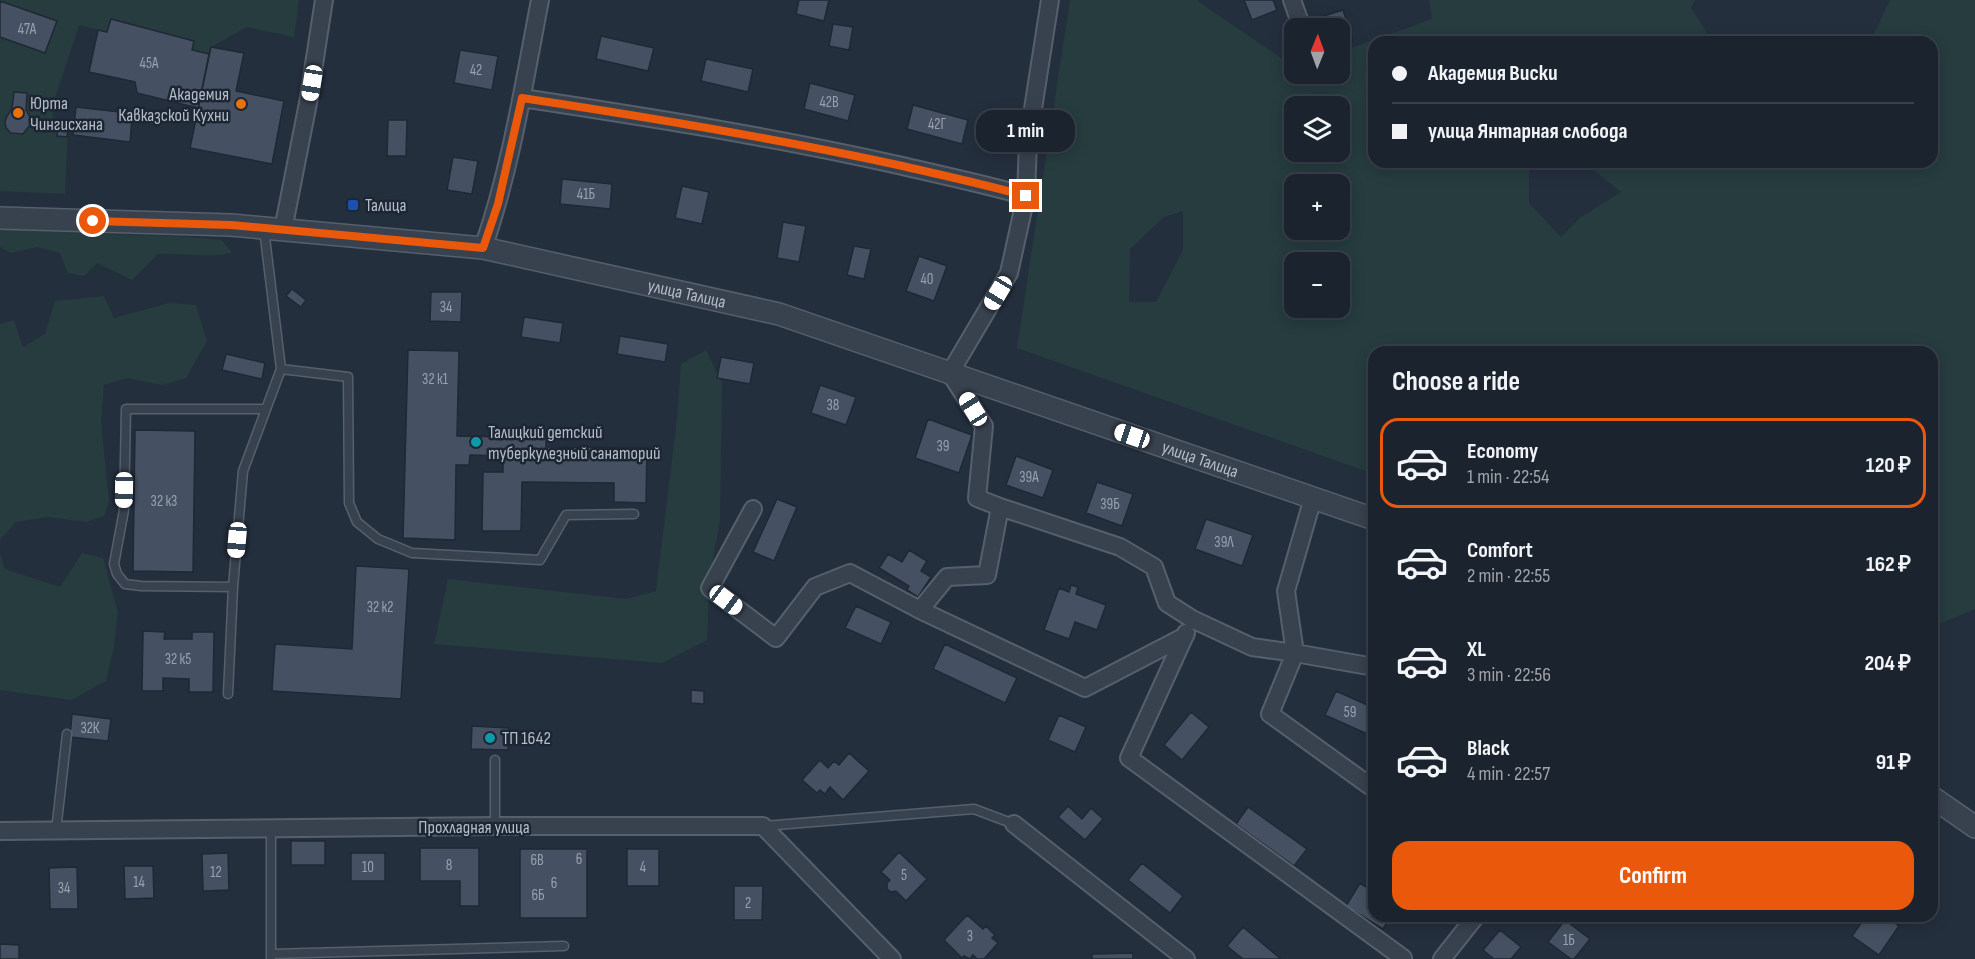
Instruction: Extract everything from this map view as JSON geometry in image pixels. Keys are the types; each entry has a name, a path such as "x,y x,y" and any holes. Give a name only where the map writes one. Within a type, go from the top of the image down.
{"street":[{"path":"274,229 308,103 324,0"},
{"path":"483,248 498,204 522,98 540,0"},
{"path":"1050,0 1028,141 1026,196 1009,273 950,373 984,426 977,498 1120,547 1154,567 1167,603 1192,619 1251,647 1368,666"},
{"path":"1292,0 1298,18"},
{"path":"522,98 814,147 992,186 1026,196"},
{"name":"улица Талица","path":"0,218 231,225 483,248 779,314 1368,517"},
{"path":"1313,498 1286,591 1295,654 1270,714 1368,785"},
{"path":"920,610 947,577 987,575 1000,507"},
{"path":"753,509 710,588 776,638 815,586 850,573 920,610 1085,688 1185,636"},
{"path":"1192,619 1129,758 1402,959"},
{"path":"1938,801 1975,827"},
{"path":"1014,824 1186,959"},
{"path":"763,826 892,959"},
{"name":"Прохладная улица","path":"0,831 763,826"},
{"path":"1442,959 1471,922"}],"lane":[{"path":"228,694 233,587 243,471 280,369 274,229"},
{"path":"280,369 348,377 349,503 357,522 378,539 412,553 540,560 566,515 634,514"},
{"path":"233,587 141,586 125,584 117,574 114,564 124,510 126,409 266,409"},
{"path":"56,831 67,735"},
{"path":"495,760 495,826"},
{"path":"763,826 974,809 1014,824"},
{"path":"271,828 271,956 564,946"}],"green space":[{"path":"0,0 299,0 294,37 247,27 211,47 209,54 192,50 193,41 111,19 107,32 79,25 54,101 52,124 68,125 65,194 0,191"},
{"path":"1070,0 1199,0 1284,60 1284,84 1350,84 1350,48 1368,42 1368,168 1529,168 1529,203 1561,237 1581,217 1621,192 1591,168 1938,168 1938,36 1873,36 1890,0 1975,0 1975,609 1938,624 1938,346 1368,346 1368,472 1017,348","holes":["1183,211 1183,250 1156,302 1129,302 1130,249 1164,217"]},
{"path":"1429,0 1695,0 1691,8 1709,36 1385,36 1432,19"},
{"path":"0,225 98,234 222,240 232,253 158,254 132,280 97,263 84,276 68,273 60,253 37,247 11,253 0,247"},
{"path":"104,296 114,318 169,303 196,305 207,341 186,378 162,385 127,378 104,385 101,422 109,501 104,516 86,522 48,517 16,522 0,540 0,324 14,320 23,347 45,334 55,301"},
{"path":"706,350 722,383 720,520 710,575 707,640 662,663 434,644 448,579 627,599 656,591 677,419 681,364"},
{"path":"82,553 103,558 118,613 114,647 106,681 71,700 0,690 0,554 5,569 60,587"}],"building":[{"path":"799,0 829,0 824,21 796,14"},
{"path":"1244,0 1273,0 1277,10 1252,20"},
{"path":"0,1 57,21 45,53 0,37"},
{"path":"1343,10 1346,18 1317,18"},
{"path":"111,19 194,41 192,50 209,54 198,108 137,93 135,82 89,72 98,30 107,32"},
{"path":"833,24 853,27 849,50 829,46"},
{"path":"601,36 654,48 648,71 596,59"},
{"name":"Академия Кавказской Кухни","path":"211,47 244,53 236,91 284,101 272,164 190,148"},
{"path":"460,50 498,56 492,90 454,83"},
{"path":"706,59 753,69 748,92 701,81"},
{"path":"810,83 855,95 848,121 804,109"},
{"name":"Юрта Чингисхана","path":"14,92 27,93 26,110 30,117 30,125 23,134 11,133 6,128 5,122 12,109"},
{"path":"913,105 968,120 962,144 907,129"},
{"path":"76,107 120,112 119,118 132,119 130,142 73,135"},
{"path":"388,120 407,120 406,156 387,156"},
{"path":"58,124 68,125 67,137 57,136"},
{"path":"453,157 478,161 472,194 447,190"},
{"path":"562,179 612,184 610,209 560,204"},
{"path":"682,186 709,192 702,224 675,218"},
{"path":"783,222 806,226 799,262 777,258"},
{"path":"854,246 871,249 864,279 847,275"},
{"path":"919,256 947,266 934,301 906,291"},
{"path":"292,289 306,300 301,307 286,296"},
{"path":"431,292 462,292 461,322 430,321"},
{"path":"524,317 563,323 560,343 521,337"},
{"path":"620,336 668,344 665,362 617,354"},
{"name":"Талицкий детский туберкулезный санаторий","path":"408,350 459,351 457,436 503,437 503,430 546,431 546,447 647,448 646,503 614,502 614,483 522,482 521,531 482,531 483,472 503,472 503,456 470,455 469,465 456,465 455,540 403,538"},
{"path":"226,354 265,363 262,379 222,370"},
{"path":"721,357 754,363 750,384 717,378"},
{"path":"820,385 856,397 846,425 811,413"},
{"path":"928,419 972,435 959,473 915,458"},
{"path":"135,430 195,431 193,572 133,571"},
{"path":"1016,456 1053,470 1043,498 1006,485"},
{"path":"1097,482 1133,494 1122,526 1086,513"},
{"path":"777,499 797,507 774,561 753,552"},
{"path":"1206,519 1253,535 1242,566 1195,549"},
{"path":"909,550 927,561 921,571 931,577 918,597 907,590 909,586 879,568 888,554 902,562"},
{"path":"356,566 409,569 401,699 272,691 275,644 352,649"},
{"path":"1071,585 1078,587 1076,594 1106,605 1097,630 1075,622 1069,639 1044,630 1059,588 1069,592"},
{"path":"856,606 891,622 881,644 845,628"},
{"path":"143,631 165,632 164,639 192,639 192,632 214,632 213,692 189,692 189,679 163,678 163,691 142,691"},
{"path":"945,644 1017,678 1005,703 933,669"},
{"path":"691,690 704,691 704,704 691,703"},
{"path":"1336,691 1368,705 1368,734 1325,715"},
{"path":"1191,712 1209,727 1182,760 1164,745"},
{"path":"72,714 111,719 108,741 70,737"},
{"path":"1059,715 1086,727 1075,752 1048,740"},
{"name":"ТП 1642","path":"472,726 509,728 508,750 471,749"},
{"path":"849,753 869,771 843,800 830,787 825,794 820,790 817,793 802,780 820,760 828,768 834,761 839,765"},
{"path":"1068,806 1082,819 1091,808 1103,819 1085,840 1058,817"},
{"path":"1248,807 1307,849 1294,866 1236,824"},
{"path":"291,841 325,841 325,865 291,865"},
{"path":"420,848 479,848 479,906 460,906 460,881 420,881"},
{"path":"520,849 587,849 587,918 520,918"},
{"path":"627,849 659,849 659,886 627,886"},
{"path":"899,852 927,879 906,901 896,891 891,892 887,889 887,883 890,880 881,872"},
{"path":"228,853 229,890 203,891 202,854"},
{"path":"351,853 385,853 385,881 351,881"},
{"path":"1142,863 1183,896 1170,913 1128,880"},
{"path":"124,866 153,866 154,898 125,899"},
{"path":"77,867 78,909 50,909 49,868"},
{"path":"1360,883 1368,888 1368,920 1346,906"},
{"path":"734,886 763,886 762,920 734,920"},
{"path":"967,915 983,929 986,926 995,935 992,938 998,943 984,959 977,959 973,955 970,959 964,956 962,958 944,940"},
{"path":"1372,922 1387,922 1383,929"},
{"path":"1563,922 1568,922 1590,939 1574,959 1548,942"},
{"path":"1862,922 1893,922 1899,926 1879,955 1852,936"},
{"path":"1243,927 1281,959 1243,959 1227,946"},
{"path":"1500,930 1521,947 1511,959 1494,959 1483,950"},
{"path":"0,944 19,945 19,959 0,959"},
{"path":"1133,953 1133,959 1092,959 1092,954"}],"place":[{"name":"Академия Кавказской Кухни","path":"241,104"},
{"name":"Юрта Чингисхана","path":"18,113"},
{"name":"Талица","path":"353,205"},
{"name":"Талицкий детский туберкулезный санаторий","path":"476,442"},
{"name":"ТП 1642","path":"490,738"}],"route":[{"path":"93,221 231,225 483,248 498,204 522,98 814,147 992,186 1026,196"}]}
